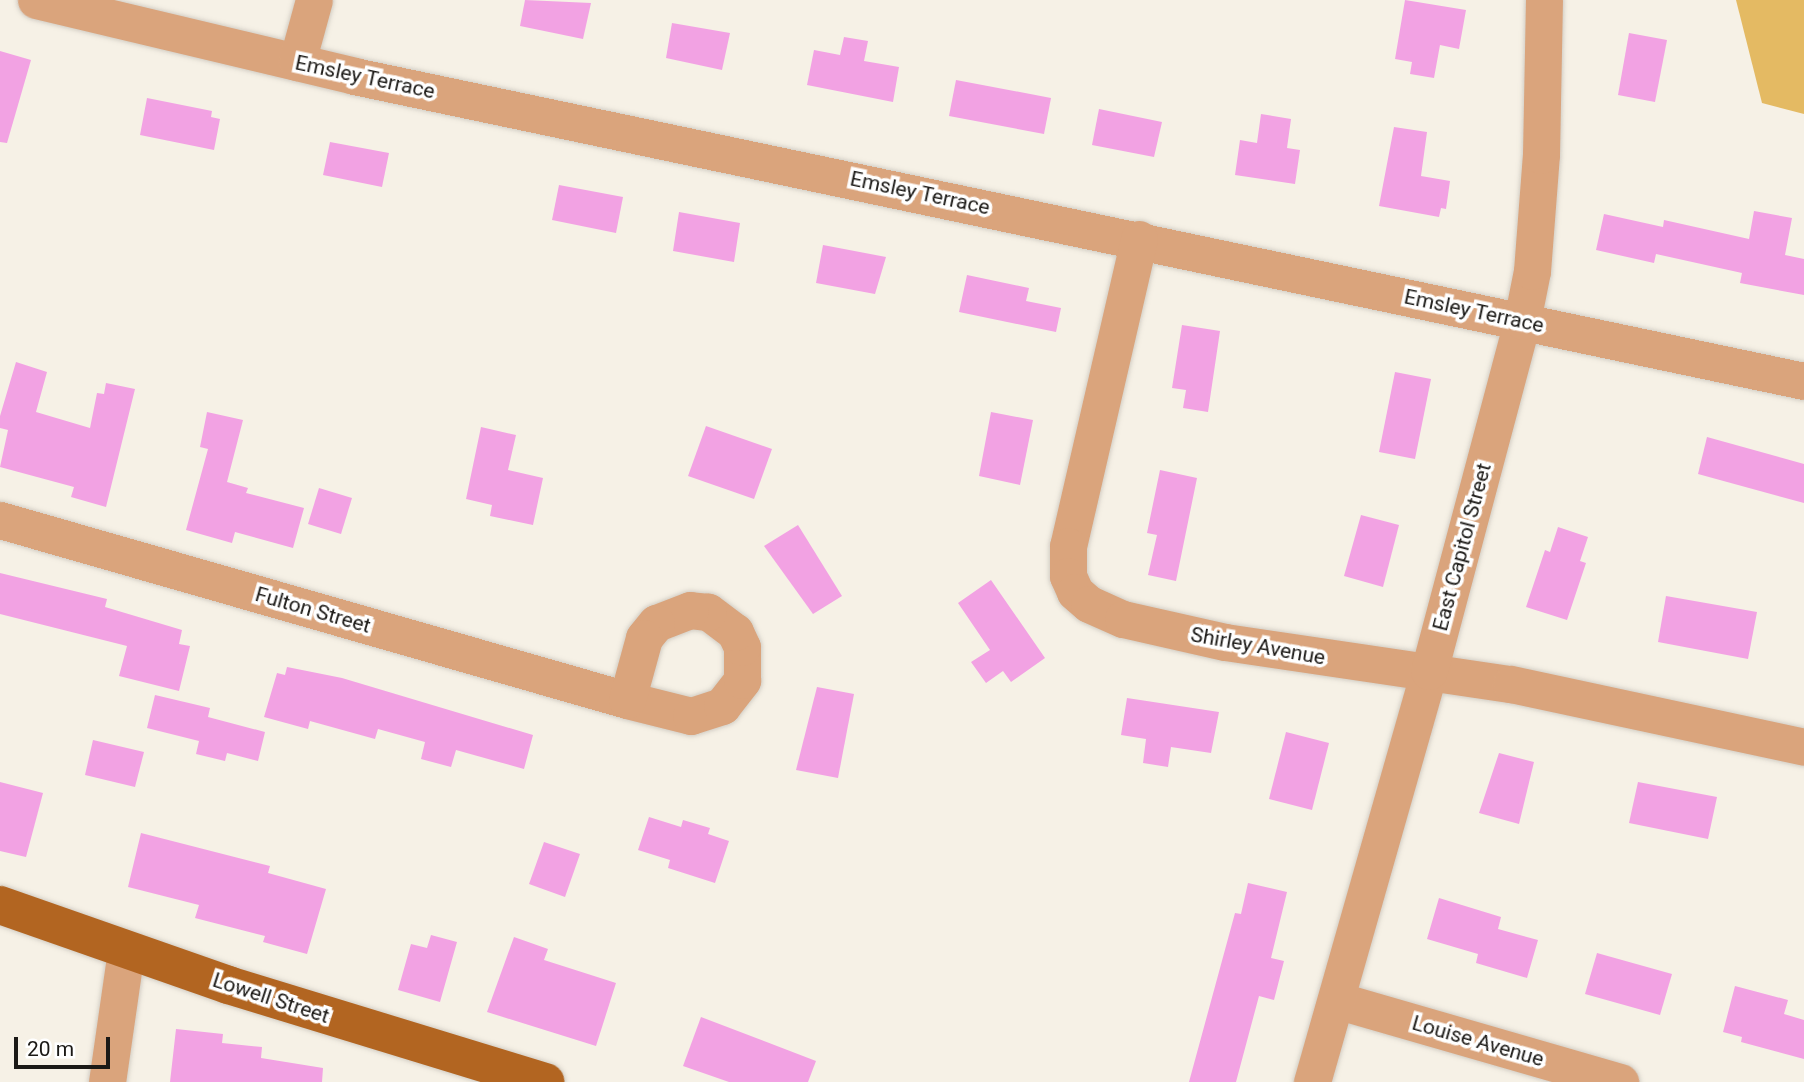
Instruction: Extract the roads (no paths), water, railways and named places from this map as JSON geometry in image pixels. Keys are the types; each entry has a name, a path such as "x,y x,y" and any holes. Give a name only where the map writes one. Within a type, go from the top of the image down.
{"main road":[{"name":"Lowell Street","path":"0,905 466,1072 545,1082"}],"street":[{"name":"Emsley Terrace","path":"36,0 297,62 1804,381"},
{"path":"297,62 314,0"},
{"name":"East Capitol Street","path":"1312,1082 1429,671 1522,321 1531,271 1541,155 1544,0"},
{"name":"Shirley Avenue","path":"1139,240 1068,546 1068,576 1075,592 1089,604 1123,619 1225,642 1429,671 1591,699 1804,747"},
{"name":"Fulton Street","path":"0,520 626,700"},
{"path":"107,1082 126,950"},
{"name":"Louise Avenue","path":"1336,1000 1620,1082"}]}
